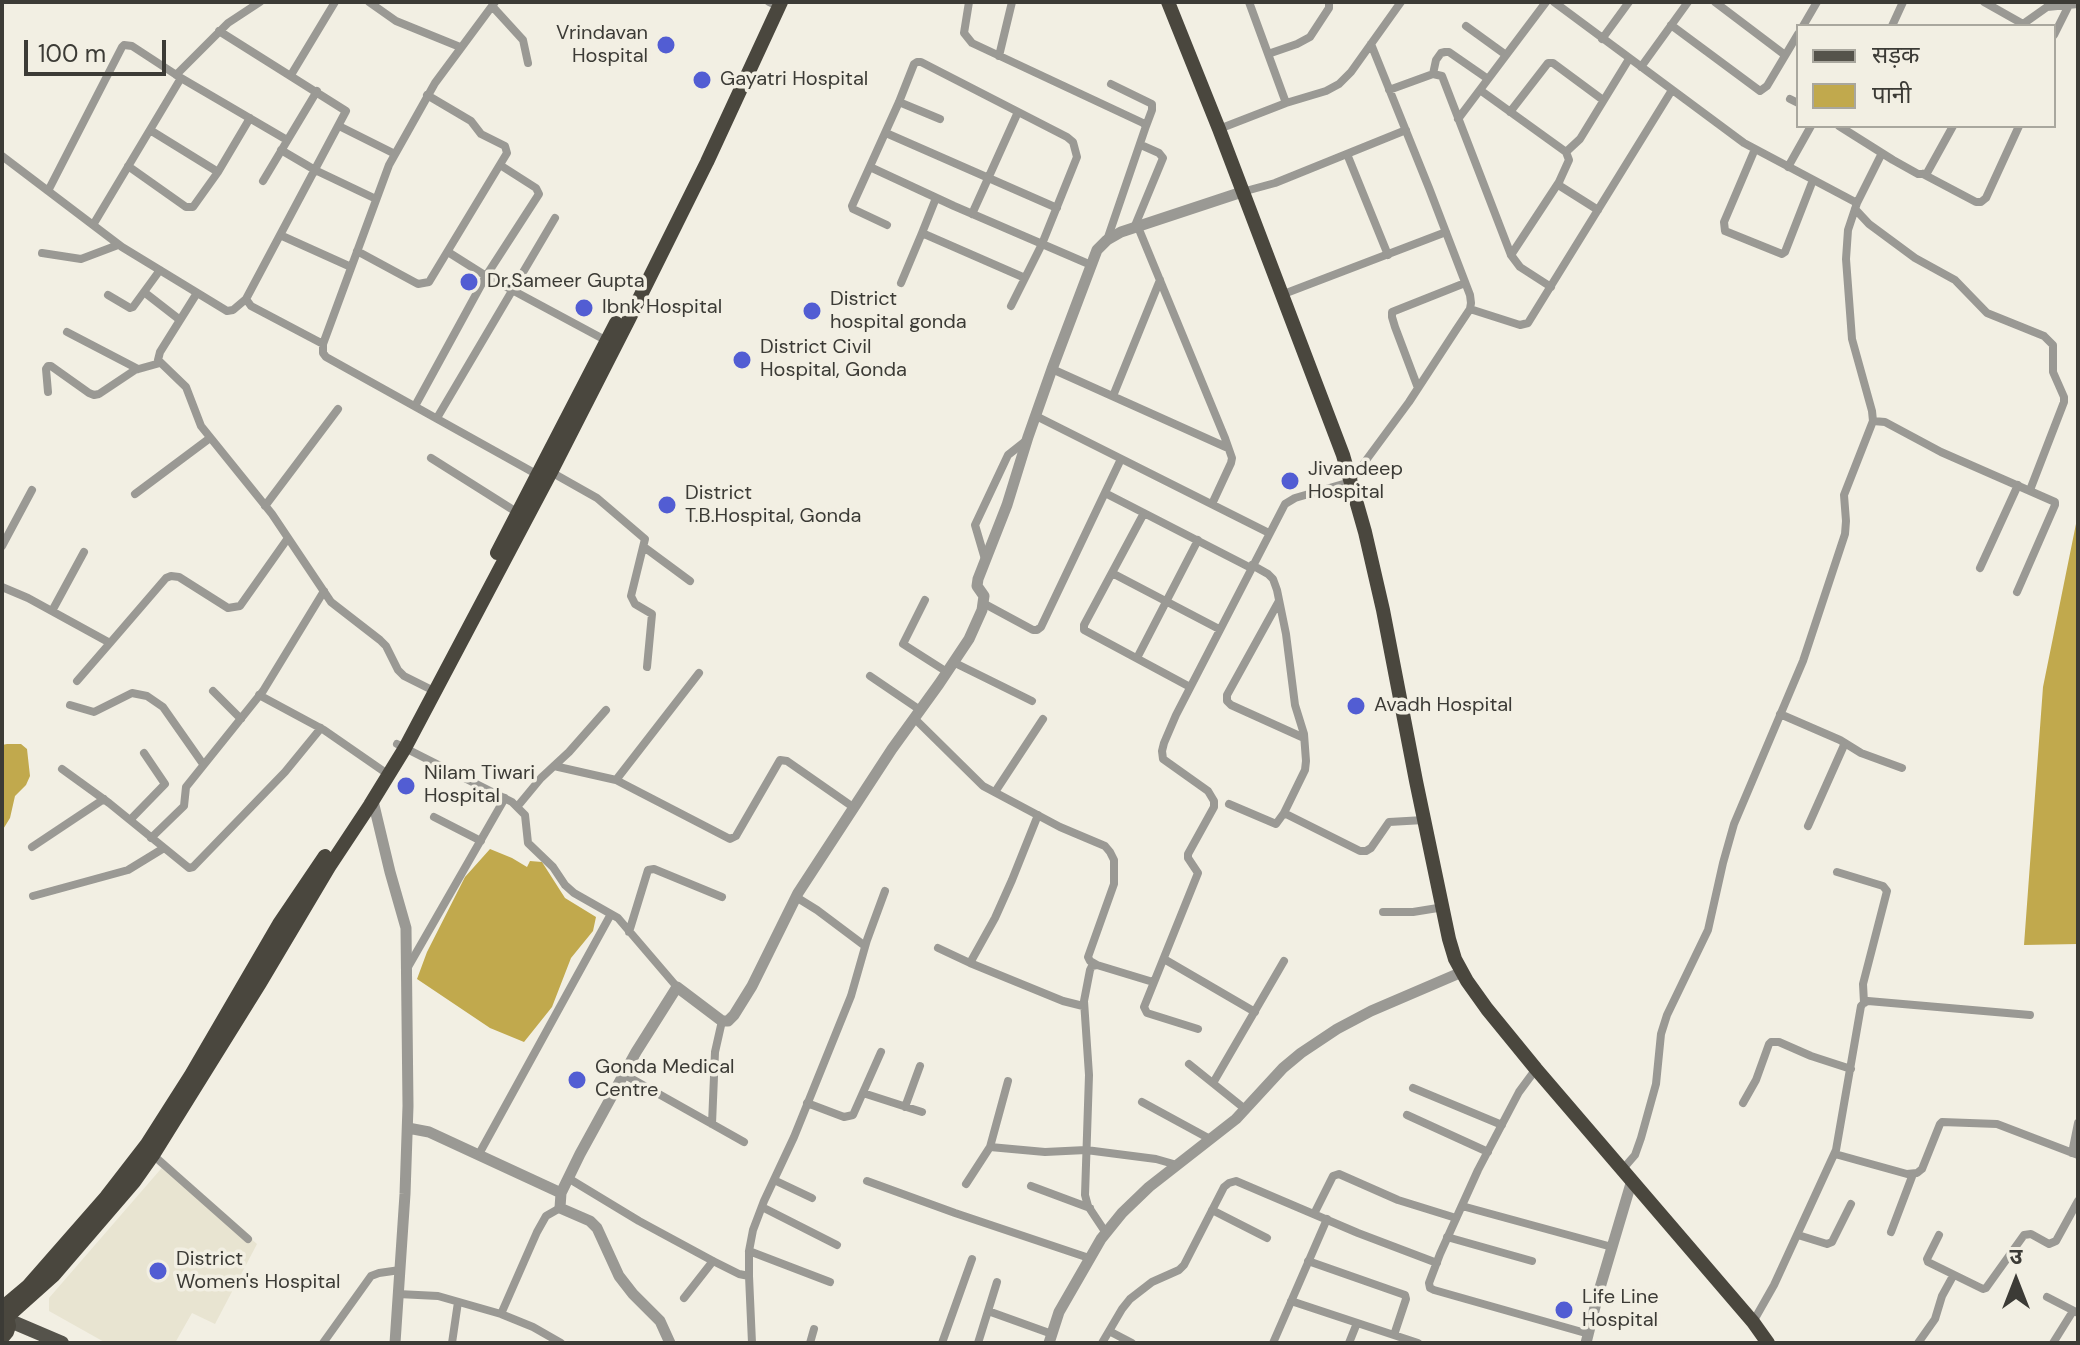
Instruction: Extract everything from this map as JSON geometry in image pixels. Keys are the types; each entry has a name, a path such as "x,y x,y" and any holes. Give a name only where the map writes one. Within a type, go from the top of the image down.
{"highway":[{"path":"401,746 518,513 544,474 607,341 696,170 771,2"},
{"path":"5,1314 106,1197 147,1144 279,924 401,746 707,162 781,2"},
{"path":"1168,2 1343,455 1380,597 1455,959 1487,1009 1768,1343"},
{"path":"5,1314 40,1289 63,1265 153,1155 329,867 373,801 385,773"},
{"path":"4,1337 8,1328 5,1314"}],"main road":[{"path":"5,1314 62,1343"},
{"path":"4,1337 47,1336"}],"street":[{"path":"93,225 179,76 219,31 260,2"},
{"path":"291,75 335,2"},
{"path":"369,2 396,21 460,47"},
{"path":"969,2 964,27 972,43 1146,126"},
{"path":"999,56 1012,2"},
{"path":"1249,2 1286,103"},
{"path":"1219,129 1339,84 1401,2"},
{"path":"1458,119 1546,2"},
{"path":"1554,2 1744,143 1856,206 1869,224 1915,258 1955,280 1987,313 2044,336 2053,345 2053,372 2064,402 2030,490"},
{"path":"1602,39 1629,2"},
{"path":"1641,67 1688,2"},
{"path":"1715,2 1785,55"},
{"path":"1804,24 1817,2"},
{"path":"1893,24 1903,2"},
{"path":"1984,2 2022,24"},
{"path":"1268,54 1310,37 1331,3"},
{"path":"528,63 523,40 494,4 427,95 395,154 323,344 323,353 437,418 597,498 645,539 631,596 635,604 652,614 647,667"},
{"path":"2025,24 2047,7 2073,4"},
{"path":"2056,32 2073,4"},
{"path":"1671,25 1760,91 1767,86 1796,37"},
{"path":"1466,26 1506,55"},
{"path":"2,171 6,158 118,245 230,312 246,299 346,111 219,31"},
{"path":"1198,1029 1147,1013 1144,1007 1198,873 1188,854 1214,807 1208,791 1163,759 1170,729 1285,504 1295,498 1350,482 1470,309 1470,295 1371,44"},
{"path":"48,191 122,47 128,45 287,140"},
{"path":"1433,74 1441,53 1449,52 1488,79"},
{"path":"1566,152 1580,139 1629,59"},
{"path":"887,225 852,206 917,62 1067,137 1073,142 1077,157 1042,244 1011,306"},
{"path":"1510,112 1548,63 1553,63 1603,100"},
{"path":"1389,90 1433,74 1442,76 1511,255 1520,267 1551,287"},
{"path":"1107,240 1152,110 1152,104 1111,84"},
{"path":"1480,90 1566,152 1569,160 1559,182 1511,255"},
{"path":"1470,309 1524,325 1528,323 1672,90"},
{"path":"263,181 317,91"},
{"path":"357,251 422,285 429,282 507,153 505,146 481,134 471,121 427,95"},
{"path":"899,102 940,119"},
{"path":"972,214 1018,112"},
{"path":"128,166 189,208 196,205 250,118"},
{"path":"339,126 395,154"},
{"path":"1788,167 1810,128"},
{"path":"1843,128 1918,174 1981,202 1986,198 2018,128"},
{"path":"1923,174 1927,173 1952,128"},
{"path":"150,130 218,172"},
{"path":"401,746 517,807 525,815 528,843 553,867 565,885 618,918 677,987 722,1021 728,1021 752,986 796,897 853,807 969,639 982,610 984,596 977,586 978,579 1097,250 1107,240 1136,227 1275,183 1406,130"},
{"path":"886,133 1057,208"},
{"path":"1141,145 1163,158 1136,227 1228,448 1231,463 1212,504"},
{"path":"1755,149 1724,222 1725,231 1782,254 1813,180"},
{"path":"281,150 376,199"},
{"path":"1536,1069 1519,1092 1488,1152 1447,1237 1429,1283 1434,1290 1588,1338 1627,1175 1656,1084 1661,1034 1667,1015 1708,930 1734,824 1803,661 1845,534 1844,495 1873,421 1852,339 1846,259 1848,230 1882,153"},
{"path":"1347,154 1388,255"},
{"path":"415,406 486,276 539,194 536,188 500,165"},
{"path":"870,167 1091,265"},
{"path":"1559,182 1563,189 1598,210"},
{"path":"901,283 936,198"},
{"path":"437,418 555,218"},
{"path":"1281,295 1446,232"},
{"path":"922,233 1025,278"},
{"path":"280,235 351,267"},
{"path":"42,253 81,259 118,245"},
{"path":"448,252 607,341"},
{"path":"108,295 126,308 133,307 160,270"},
{"path":"1113,396 1160,280"},
{"path":"1418,388 1392,312 1465,283"},
{"path":"144,292 180,320"},
{"path":"197,293 160,352 160,363 186,387 198,422 265,506 324,591 341,611 386,646 404,676 428,688"},
{"path":"246,299 251,306 323,344"},
{"path":"67,332 138,369"},
{"path":"48,392 48,366 94,395 138,369 160,363"},
{"path":"1052,369 1228,448"},
{"path":"265,506 338,409"},
{"path":"1036,416 1269,533"},
{"path":"1873,421 1885,422 1941,452 2052,499 2055,505 2017,592"},
{"path":"135,494 210,438"},
{"path":"985,560 975,525 1008,455 1027,440"},
{"path":"431,458 518,513"},
{"path":"983,603 1033,630 1041,627 1121,459"},
{"path":"1980,568 2018,485"},
{"path":"2,546 32,490"},
{"path":"1105,493 1273,579 1286,634 1295,705 1304,738 1305,770 1279,822 1274,824 1229,804"},
{"path":"1144,513 1084,630 1190,687"},
{"path":"77,681 166,578 179,577 228,608 234,608 240,606 288,538"},
{"path":"1137,658 1198,540"},
{"path":"644,547 690,581"},
{"path":"52,611 84,552"},
{"path":"1112,573 1219,629"},
{"path":"2,587 110,643"},
{"path":"151,838 184,806 186,787 259,695 324,591"},
{"path":"925,600 903,644 1032,701"},
{"path":"1279,600 1227,695 1227,701 1304,738"},
{"path":"616,780 699,673"},
{"path":"870,676 917,714 973,777 1067,831 1105,846 1114,860 1114,884 1088,957 1097,965 1153,982"},
{"path":"213,691 241,719"},
{"path":"70,705 94,712 132,693 147,696 163,707 203,764"},
{"path":"259,695 321,728 385,773"},
{"path":"517,807 606,710"},
{"path":"1780,714 1868,756 1902,768"},
{"path":"995,792 1043,719"},
{"path":"62,769 104,799 186,867 193,867 285,772 321,728"},
{"path":"1808,826 1845,743"},
{"path":"130,820 165,784 144,753"},
{"path":"554,766 616,780 730,839 736,836 780,760 787,761 853,807"},
{"path":"407,969 505,798"},
{"path":"32,847 104,799"},
{"path":"373,801 406,928 408,1128 395,1343"},
{"path":"1284,813 1360,851 1371,848 1389,822 1424,820"},
{"path":"970,963 995,918 1038,815"},
{"path":"434,817 481,841"},
{"path":"33,896 118,874 164,848"},
{"path":"629,932 648,870 654,869 722,897"},
{"path":"1837,872 1883,886 1887,891 1863,984 1864,1003"},
{"path":"752,1343 749,1251 753,1230 851,996 885,891"},
{"path":"796,897 865,946"},
{"path":"1383,912 1413,912 1444,907"},
{"path":"479,1154 611,914"},
{"path":"938,948 1063,1001 1083,1006"},
{"path":"1164,959 1255,1012"},
{"path":"1213,1083 1284,961"},
{"path":"1097,965 1090,970 1083,1006 1089,1075 1085,1195 1106,1233"},
{"path":"988,1311 1050,1339 1059,1312 1089,1258 1106,1233 1149,1187 1245,1109 1292,1061 1337,1029 1462,972"},
{"path":"560,1208 561,1193 568,1178 636,1052 677,987"},
{"path":"1753,1322 1768,1297 1835,1154 1861,1006 1868,1001 2030,1015"},
{"path":"712,1124 715,1052 722,1021"},
{"path":"1743,1103 1771,1042 1779,1042 1851,1069"},
{"path":"807,1103 849,1117 855,1112 881,1052"},
{"path":"1189,1064 1245,1109"},
{"path":"905,1107 920,1066"},
{"path":"625,1075 744,1142"},
{"path":"966,1184 990,1147 1008,1081"},
{"path":"1413,1088 1502,1125"},
{"path":"863,1093 922,1112"},
{"path":"1142,1102 1210,1139"},
{"path":"1407,1115 1488,1152"},
{"path":"1891,1232 1913,1174 1922,1169 1942,1122 1997,1124 2075,1154 2078,1123"},
{"path":"408,1128 429,1132 561,1193"},
{"path":"990,1147 1038,1152 1086,1150 1156,1159 1177,1165"},
{"path":"1835,1154 1913,1174"},
{"path":"153,1155 248,1239"},
{"path":"1314,1214 1333,1176 1339,1174 1398,1200 1456,1218"},
{"path":"568,1178 639,1221 713,1261 749,1276"},
{"path":"774,1180 812,1198"},
{"path":"867,1181 1089,1258"},
{"path":"1102,1343 1130,1299 1152,1282 1184,1265 1224,1187 1236,1181 1437,1263"},
{"path":"1031,1186 1090,1208"},
{"path":"1939,1235 1928,1262 1953,1276 1986,1288 2024,1235 2031,1234 2049,1244 2056,1241 2078,1201"},
{"path":"1798,1235 1827,1244 1832,1242 1851,1204"},
{"path":"1462,1206 1612,1247"},
{"path":"762,1207 837,1245"},
{"path":"501,1314 537,1232 546,1216 560,1208"},
{"path":"560,1208 590,1221 597,1228 619,1276 660,1321 670,1343"},
{"path":"1212,1210 1267,1238"},
{"path":"1273,1343 1327,1219"},
{"path":"1447,1237 1532,1261"},
{"path":"749,1251 830,1282"},
{"path":"942,1343 972,1259"},
{"path":"684,1298 713,1261"},
{"path":"1308,1261 1405,1295 1390,1337"},
{"path":"323,1343 371,1276 400,1270"},
{"path":"1918,1343 1935,1319 1942,1296 1953,1276"},
{"path":"978,1343 997,1282"},
{"path":"398,1294 438,1296 501,1314 561,1343"},
{"path":"2047,1297 2075,1312 2053,1343"},
{"path":"1291,1301 1390,1337 1418,1343"},
{"path":"452,1343 458,1302"},
{"path":"1349,1343 1357,1323"},
{"path":"810,1343 814,1329"},
{"path":"1109,1331 1132,1343"}],"shaded area":[{"name":"District Women's Hospital","path":"166,1163 257,1244 215,1324 192,1313 175,1343 106,1343 49,1311 49,1298"}],"water":[{"path":"2078,514 2078,944 2024,945 2043,687"},
{"path":"21,744 27,749 30,776 15,796 10,818 2,831 2,745"},
{"path":"490,849 527,867 530,861 542,862 565,898 596,917 593,931 571,958 552,1007 524,1042 490,1028 417,979 427,952 465,877"}],"place":[{"name":"Vrindavan Hospital","path":"666,45"},
{"name":"Gayatri Hospital","path":"702,80"},
{"name":"Dr.Sameer Gupta","path":"469,282"},
{"name":"Ibnk Hospital","path":"584,308"},
{"name":"District hospital gonda","path":"812,311"},
{"name":"District Civil Hospital, Gonda","path":"742,360"},
{"name":"Jivandeep Hospital","path":"1290,481"},
{"name":"District T.B.Hospital, Gonda","path":"667,505"},
{"name":"Avadh Hospital","path":"1356,706"},
{"name":"Nilam Tiwari Hospital","path":"406,786"},
{"name":"Gonda Medical Centre","path":"577,1080"},
{"name":"District Women's Hospital","path":"158,1271"},
{"name":"Life Line Hospital","path":"1564,1310"}]}
